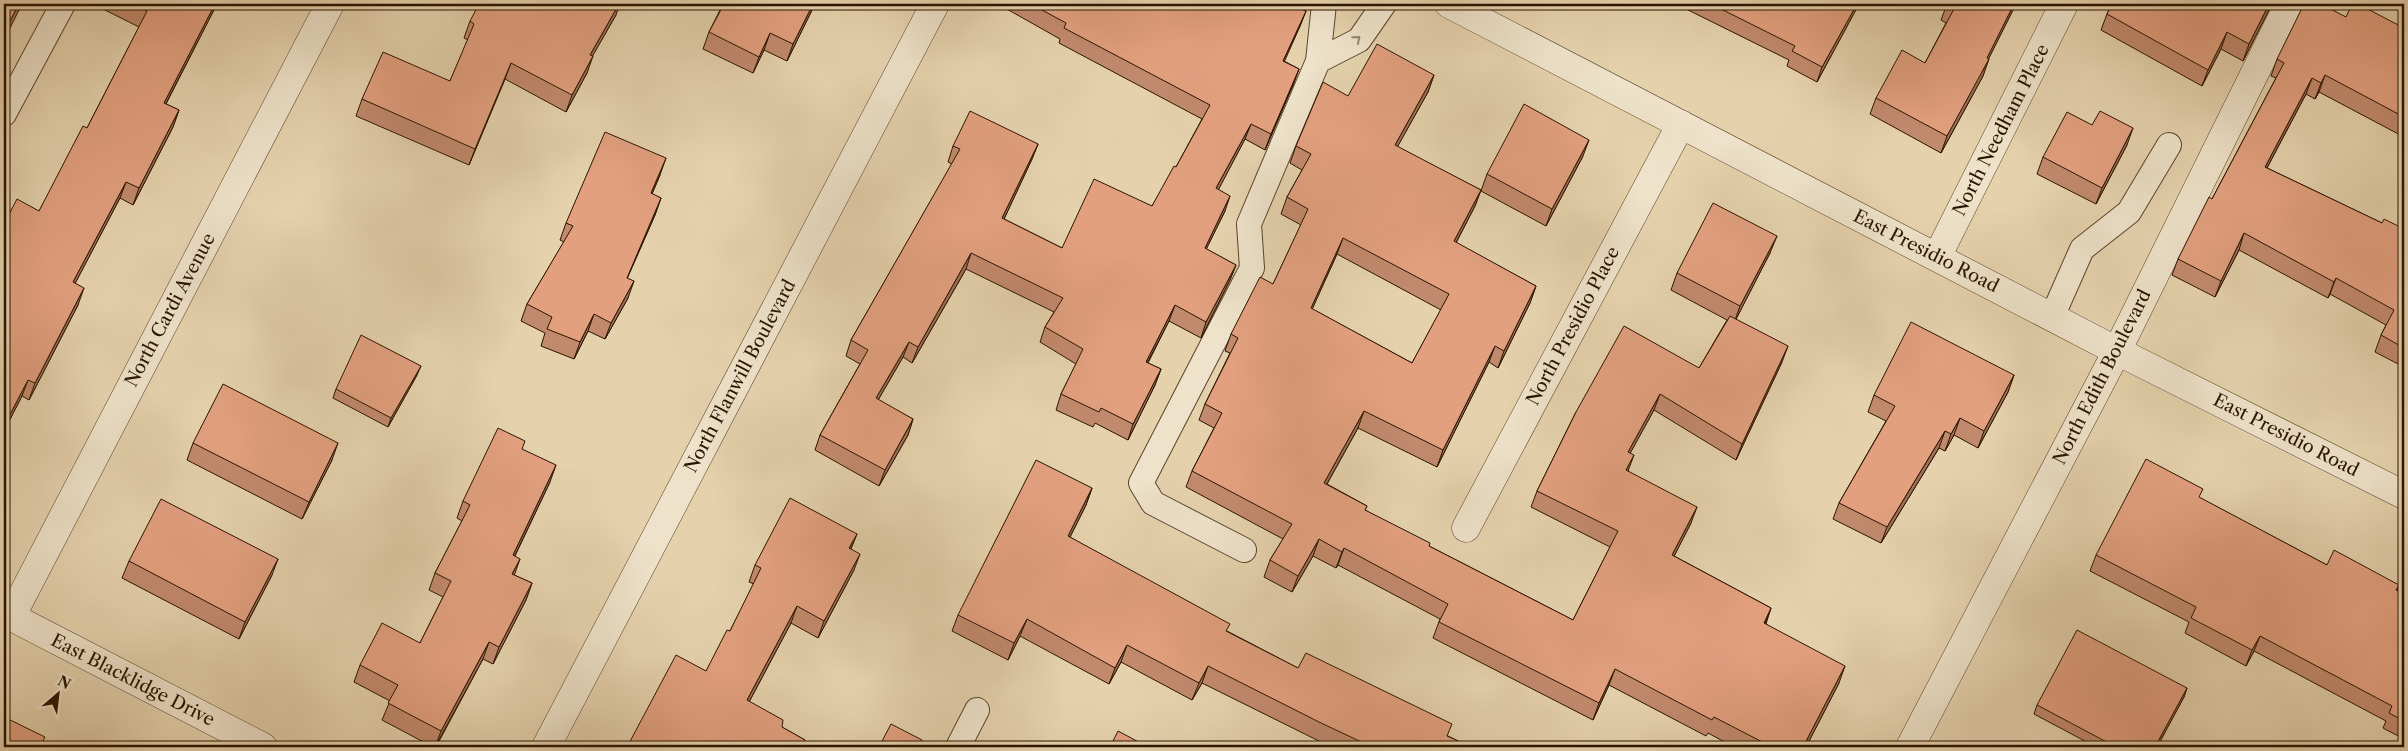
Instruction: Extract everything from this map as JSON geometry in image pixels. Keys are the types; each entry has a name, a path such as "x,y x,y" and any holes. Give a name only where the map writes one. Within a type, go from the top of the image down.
{"street":[{"name":"North Cardi Avenue","path":"7,615 330,4"},
{"name":"North Flanwill Boulevard","path":"546,747 935,4"},
{"name":"East Presidio Road","path":"1449,4 2117,351 2404,495"},
{"name":"North Needham Place","path":"1937,257 2064,4"},
{"name":"North Edith Boulevard","path":"1910,747 2117,351 2289,4"},
{"name":"North Presidio Place","path":"1466,528 1681,124"},
{"name":"East Blacklidge Drive","path":"7,615 263,747"}],"lane":[{"path":"4,114 63,4"},
{"path":"1244,550 1153,503 1142,483 1252,268 1249,224 1318,61 1324,4"},
{"path":"1318,61 1359,40 1384,4"},
{"path":"2052,317 2082,249 2129,212 2169,145"},
{"path":"958,747 977,710"}],"building":[{"path":"4,4 19,4 5,30 4,29"},
{"path":"132,4 215,4 164,103 179,110 139,188 126,182 73,282 84,288 35,383 28,380 4,426 4,224 17,199 39,211 83,126 87,128 147,11"},
{"path":"479,4 528,4 541,10 544,4 619,4 590,55 593,56 572,95 511,63 475,149 362,99 383,52 450,81 474,24 470,21"},
{"path":"724,4 813,4 793,44 770,33 759,57 709,32"},
{"path":"1031,4 1290,4 1306,11 1283,61 1299,69 1271,134 1251,124 1216,188 1230,196 1205,248 1236,265 1206,322 1175,305 1146,362 1161,369 1133,424 1101,408 1099,412 1061,394 1083,349 1045,327 1063,298 971,253 918,347 909,342 876,398 913,419 885,470 820,435 868,350 851,340 960,149 953,146 970,111 1038,144 1002,218 1062,248 1094,179 1152,206 1210,105 1064,28 1066,23"},
{"path":"1711,4 1857,4 1822,67 1792,51 1795,46"},
{"path":"1948,4 2014,4 1987,58 1989,59 1947,136 1876,98 1902,50 1925,63 1955,7"},
{"path":"2112,4 2269,4 2249,44 2227,32 2208,70 2107,14"},
{"path":"2304,4 2321,4 2346,17 2352,4 2358,4 2404,28 2404,39 2400,47 2404,49 2404,117 2325,75 2321,83 2312,78 2265,167 2382,223 2384,219 2404,229 2404,348 2381,335 2394,310 2336,278 2334,282 2244,233 2221,281 2178,259 2209,197 2212,199 2284,63 2277,59"},
{"path":"1377,44 1434,75 1395,145 1481,190 1454,241 1536,286 1504,351 1495,346 1443,450 1364,411 1324,483 1367,506 1365,510 1430,543 1429,546 1573,620 1618,531 1537,491 1576,412 1624,326 1699,368 1730,316 1788,346 1742,444 1660,394 1628,452 1634,455 1626,470 1697,507 1672,555 1771,608 1764,623 1845,666 1803,747 1772,747 1714,717 1712,720 1615,669 1599,703 1439,622 1448,604 1344,548 1342,552 1319,539 1298,576 1270,560 1292,524 1192,471 1222,413 1205,404 1238,338 1231,334 1260,277 1273,284 1308,209 1287,197 1311,154 1296,146 1323,82 1348,96","holes":["1343,238 1449,294 1412,363 1311,308"]},
{"path":"1524,104 1589,140 1552,209 1487,174"},
{"path":"2100,111 2133,128 2102,188 2043,157 2067,112 2092,125"},
{"path":"605,132 666,158 651,193 661,198 627,278 634,281 611,323 594,314 580,342 547,329 552,317 527,304 573,226 566,223"},
{"path":"1713,203 1777,236 1740,306 1677,273"},
{"path":"1911,322 2014,375 1984,431 1960,418 1951,434 1945,431 1887,527 1839,503 1895,406 1874,395"},
{"path":"361,335 421,366 391,418 336,389"},
{"path":"223,384 338,443 309,502 193,443"},
{"path":"498,428 525,441 522,449 556,465 513,555 520,559 512,574 532,583 499,647 489,642 441,731 388,703 398,685 360,665 382,623 420,643 451,581 435,573 470,505 463,501"},
{"path":"2146,459 2203,489 2199,497 2327,565 2334,550 2399,585 2396,590 2404,594 2404,721 2389,713 2392,706 2260,636 2252,650 2191,618 2196,607 2096,555"},
{"path":"1036,460 1092,488 1068,536 1230,624 1226,631 1298,668 1306,653 1452,724 1447,736 1470,747 1372,747 1208,666 1199,683 1127,645 1115,668 1027,619 1014,643 958,615"},
{"path":"790,498 857,534 849,548 860,554 824,621 797,606 747,700 783,720 782,727 805,740 801,747 627,747 676,655 706,671 727,630 730,631 761,568 755,565"},
{"path":"161,499 278,559 245,622 129,561"},
{"path":"2077,630 2187,688 2155,747 2116,747 2037,705"},
{"path":"4,717 45,737 40,747 4,747"},
{"path":"891,724 922,740 918,747 879,747"},
{"path":"1118,731 1148,747 1110,747"}]}
